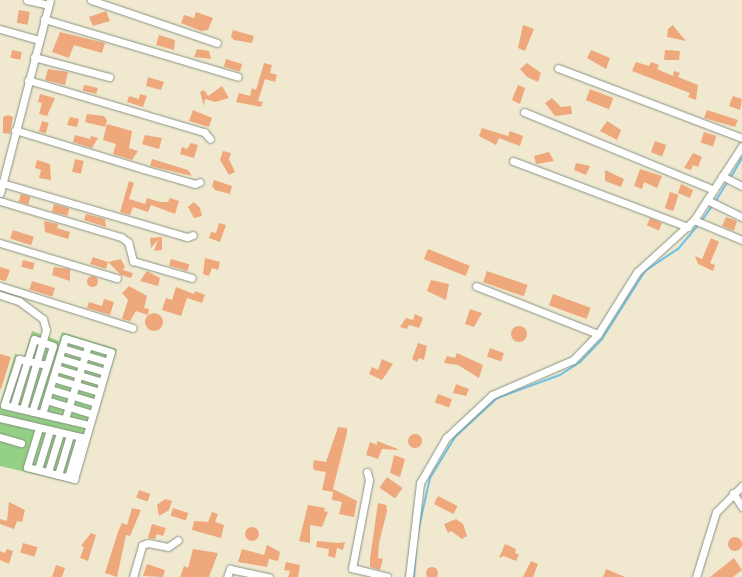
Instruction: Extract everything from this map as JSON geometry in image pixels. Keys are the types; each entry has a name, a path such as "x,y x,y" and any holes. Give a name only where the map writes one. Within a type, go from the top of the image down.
{"street":[{"path":"0,193 49,2 27,0"},
{"path":"91,0 217,43"},
{"path":"44,19 238,77"},
{"path":"0,29 39,40"},
{"path":"34,57 109,77"},
{"path":"558,68 742,138"},
{"path":"28,80 204,132 210,139"},
{"path":"524,112 714,190"},
{"path":"15,130 143,170 195,184 200,182"},
{"path":"408,577 420,483 446,438 492,395 572,360 598,334 637,272 694,220 742,146"},
{"path":"513,161 688,227"},
{"path":"722,176 742,186"},
{"path":"2,183 187,238 193,235"},
{"path":"707,200 742,217"},
{"path":"0,201 121,237 128,242 133,261 192,278"},
{"path":"694,220 742,240"},
{"path":"0,243 117,278"},
{"path":"0,286 133,328"},
{"path":"476,286 598,334"},
{"path":"0,295 19,301 42,318 46,330 23,410"},
{"path":"39,428 27,467 68,477 82,438 89,425 111,352 65,338 42,414"},
{"path":"14,407 34,340 44,342 53,346 32,412"},
{"path":"65,419 88,346"},
{"path":"62,348 108,362"},
{"path":"59,358 105,372"},
{"path":"47,365 18,359 4,405 89,425"},
{"path":"56,368 102,382"},
{"path":"53,378 99,392"},
{"path":"12,381 39,390"},
{"path":"50,389 96,403"},
{"path":"46,400 92,414"},
{"path":"0,418 82,438"},
{"path":"38,470 50,430"},
{"path":"48,472 60,433"},
{"path":"58,475 70,435"},
{"path":"0,437 22,443"},
{"path":"367,472 369,480 352,568 387,577"},
{"path":"696,577 716,512 742,486"},
{"path":"732,494 742,507"},
{"path":"133,577 142,545 148,542 168,548 178,540"},
{"path":"227,577 230,569 269,577"}],"green space":[{"path":"32,331 59,341 62,332 117,349 76,484 0,466 0,404 15,354 24,357"}],"building":[{"path":"19,10 30,12 28,25 17,23"},
{"path":"106,11 110,21 93,26 89,17"},
{"path":"196,12 213,18 208,30 201,31 181,23 184,15 194,18"},
{"path":"523,25 534,29 525,51 518,48"},
{"path":"673,25 686,41 667,37 668,29"},
{"path":"233,30 254,36 252,43 234,40 231,37"},
{"path":"60,32 105,43 102,53 74,45 69,58 52,52"},
{"path":"159,35 175,40 174,50 156,45"},
{"path":"197,49 209,51 211,59 194,57"},
{"path":"12,50 22,52 20,60 10,58"},
{"path":"591,50 610,58 606,69 587,58"},
{"path":"665,50 680,51 679,60 664,60"},
{"path":"226,59 242,64 240,72 224,67"},
{"path":"636,62 649,66 651,62 659,65 657,69 673,76 674,71 680,73 678,77 698,85 696,100 688,97 690,93 632,71"},
{"path":"264,63 272,65 270,73 277,75 275,82 265,79 258,101 263,102 261,107 236,102 239,93 250,96 252,88 256,90"},
{"path":"527,63 541,73 538,82 527,77 520,69"},
{"path":"48,69 68,72 65,85 45,80"},
{"path":"148,77 164,82 161,90 146,86"},
{"path":"84,85 98,88 96,94 83,91"},
{"path":"518,85 525,88 520,104 512,100"},
{"path":"222,86 229,98 215,102 205,99 204,106 200,92 204,90 208,96"},
{"path":"590,89 613,98 609,109 586,100"},
{"path":"40,94 55,98 47,116 39,114 42,103 38,102"},
{"path":"140,94 147,96 143,107 127,102 129,96 139,99"},
{"path":"733,96 742,99 740,110 729,106"},
{"path":"552,98 561,107 571,106 572,114 555,116 545,103"},
{"path":"193,110 212,118 209,127 189,121"},
{"path":"707,110 738,120 735,127 704,118"},
{"path":"87,114 104,116 107,120 105,127 85,122"},
{"path":"8,115 13,117 10,134 3,133 3,117"},
{"path":"70,117 79,119 77,127 67,125"},
{"path":"42,121 49,123 46,134 39,132"},
{"path":"607,121 621,130 617,140 600,131"},
{"path":"107,124 132,131 129,148 138,151 132,160 113,154 116,144 103,140"},
{"path":"482,128 508,136 510,131 523,136 520,146 499,138 496,145 479,136"},
{"path":"704,132 716,136 713,146 701,142"},
{"path":"75,135 90,139 91,136 98,138 92,148 73,142"},
{"path":"145,135 162,138 159,149 142,144"},
{"path":"655,141 666,145 662,156 651,152"},
{"path":"191,143 198,145 194,158 180,154 182,147 187,149"},
{"path":"223,151 231,153 229,159 235,172 229,175 220,160"},
{"path":"549,152 554,161 536,164 534,156"},
{"path":"693,153 702,157 698,167 693,165 691,170 684,168"},
{"path":"75,159 84,161 81,174 72,172"},
{"path":"152,159 188,170 192,176 150,166"},
{"path":"37,160 50,164 51,180 39,178 41,170 35,168"},
{"path":"576,163 590,166 586,175 574,170"},
{"path":"640,169 662,176 657,188 644,182 642,189 634,186"},
{"path":"605,170 624,179 621,187 605,181"},
{"path":"214,180 232,186 230,194 215,190 212,186"},
{"path":"129,181 134,183 129,199 145,204 147,198 168,202 170,198 179,201 175,214 151,205 148,212 133,207 130,215 120,212"},
{"path":"681,184 693,190 690,198 678,193"},
{"path":"670,192 679,195 673,211 665,208"},
{"path":"21,194 31,197 28,205 19,202"},
{"path":"194,202 200,208 202,216 194,218 188,207"},
{"path":"54,204 69,208 67,216 52,212"},
{"path":"86,214 105,219 106,227 84,220"},
{"path":"726,217 737,221 734,231 722,226"},
{"path":"650,218 662,223 659,230 647,225"},
{"path":"44,221 58,224 57,228 70,232 68,239 45,232"},
{"path":"219,223 226,225 220,242 209,238 211,232 216,233"},
{"path":"13,230 34,237 31,245 10,239"},
{"path":"162,237 162,250 154,251 158,240 151,248 150,238"},
{"path":"711,238 719,242 710,263 715,265 713,271 698,264 695,256 702,259"},
{"path":"428,249 470,266 466,276 424,259"},
{"path":"93,257 108,262 106,269 90,264"},
{"path":"205,258 220,262 218,270 212,268 209,276 203,274"},
{"path":"121,259 125,267 123,270 133,273 131,278 121,275 108,262"},
{"path":"171,259 189,264 187,271 169,266"},
{"path":"23,260 35,263 33,270 21,267"},
{"path":"0,267 10,270 6,281 0,280"},
{"path":"54,267 70,269 70,281 52,275"},
{"path":"147,271 160,278 158,286 140,281"},
{"path":"487,271 528,285 524,296 483,282"},
{"path":"90,276 94,276 97,281 96,285 90,286 87,283 87,279"},
{"path":"431,280 449,284 446,300 427,291"},
{"path":"32,281 55,288 52,297 29,290"},
{"path":"129,286 147,296 144,308 149,309 148,315 136,311 130,321 122,319 128,300 122,293"},
{"path":"176,287 194,294 195,291 205,295 202,303 187,298 181,316 162,310 166,298 172,300"},
{"path":"553,294 591,308 586,319 549,305"},
{"path":"104,299 114,302 110,315 87,308 89,302 102,306"},
{"path":"470,309 482,313 474,327 465,324"},
{"path":"154,313 160,316 163,322 160,328 154,331 148,328 145,322 148,316"},
{"path":"415,314 423,318 419,328 409,325 407,329 400,327 406,318 413,320"},
{"path":"519,326 525,328 527,334 525,340 519,342 513,340 511,334 513,328"},
{"path":"418,343 427,346 424,360 419,358 417,362 412,359"},
{"path":"490,348 504,353 501,362 487,356"},
{"path":"457,353 483,365 479,378 458,365 444,363 447,356 455,358"},
{"path":"0,354 11,357 1,389 0,389"},
{"path":"382,359 393,364 382,380 369,374 372,367 378,370"},
{"path":"456,384 469,389 466,396 453,393"},
{"path":"438,394 452,399 449,408 435,402"},
{"path":"338,427 347,428 347,433 333,489 357,501 354,517 339,514 342,502 332,500 333,492 322,490 326,472 314,470 313,466 314,460 326,462"},
{"path":"415,434 420,436 422,441 420,446 415,448 410,446 408,441 410,436"},
{"path":"377,441 398,449 382,449 378,459 366,455 370,442 377,445"},
{"path":"394,455 405,459 400,477 390,473"},
{"path":"387,477 403,488 395,499 380,488"},
{"path":"139,490 150,494 148,502 136,498"},
{"path":"438,496 458,506 454,514 434,504"},
{"path":"165,499 172,501 169,510 159,516 157,505"},
{"path":"9,502 25,510 22,522 17,521 14,529 0,524 0,519 7,521"},
{"path":"378,503 386,505 387,511 379,543 378,558 383,559 380,570 370,567"},
{"path":"308,505 325,508 324,511 328,512 322,527 310,525 310,543 299,541"},
{"path":"132,508 141,510 130,536 126,535 117,577 105,573 118,532 122,523 127,525"},
{"path":"173,508 188,513 186,521 171,516"},
{"path":"212,512 218,514 215,522 224,525 221,538 192,530 194,521 208,522"},
{"path":"456,519 463,524 467,536 462,539 451,531 448,533 444,524"},
{"path":"152,524 166,528 163,536 157,534 155,539 148,538"},
{"path":"252,527 257,529 259,534 257,539 252,541 247,539 245,534 247,529"},
{"path":"91,533 96,535 88,561 80,558 84,547 81,546"},
{"path":"735,537 740,539 742,544 740,549 735,551 730,549 728,544 730,539"},
{"path":"317,541 345,542 343,550 337,548 335,558 328,556 329,549 316,547"},
{"path":"23,543 37,547 35,557 20,553"},
{"path":"505,544 516,549 515,553 519,555 516,561 504,556 499,558"},
{"path":"267,545 280,552 278,561 269,559 267,567 238,562 242,549 264,555"},
{"path":"7,549 13,551 9,564 0,560 0,551 5,553"},
{"path":"193,549 218,553 209,577 180,577 184,566 188,568"},
{"path":"734,558 742,570 733,577 710,577"},
{"path":"531,561 538,564 533,577 523,577"},
{"path":"286,562 300,565 298,577 288,577 290,571 284,570"},
{"path":"147,564 165,570 163,577 143,576"},
{"path":"56,565 65,568 62,577 52,577"},
{"path":"430,567 434,567 438,573 434,579 430,579 426,575 426,571"},
{"path":"606,569 625,577 603,577"}],"waterway":[{"path":"731,177 742,158"},
{"path":"715,202 727,183"},
{"path":"703,219 712,206"},
{"path":"417,536 430,478 455,437 497,398 560,375 580,362 602,339 645,271 678,249 697,226"},
{"path":"414,577 416,551"}]}
